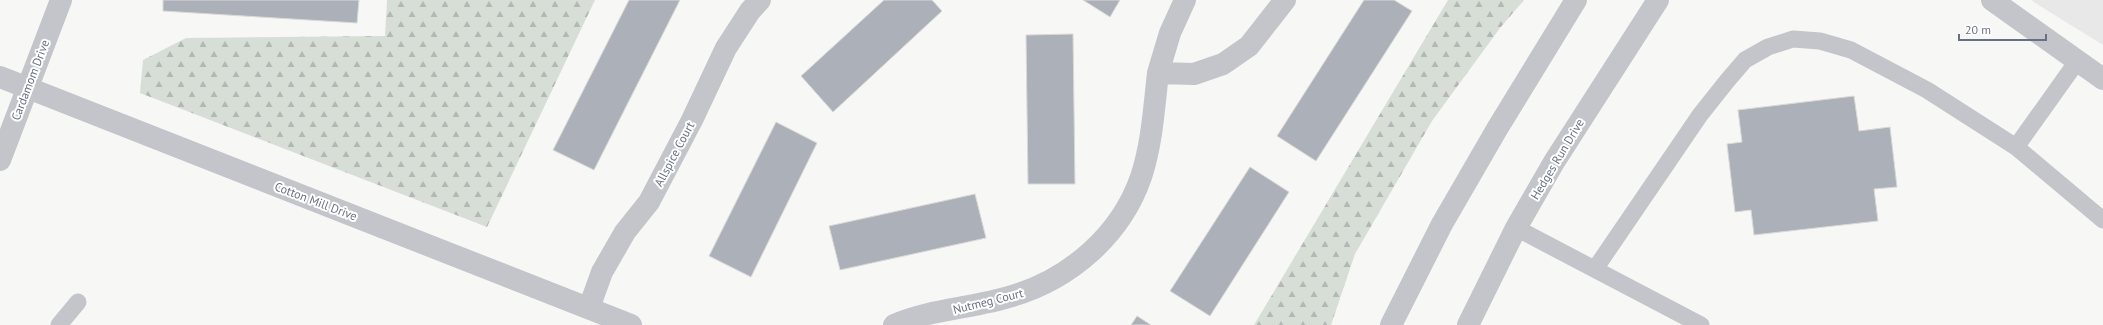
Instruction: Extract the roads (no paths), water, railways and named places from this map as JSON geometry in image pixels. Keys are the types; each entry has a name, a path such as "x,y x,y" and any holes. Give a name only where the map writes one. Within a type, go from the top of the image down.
{"street":[{"name":"Cardamom Drive","path":"0,160 61,0"},
{"name":"Allspice Court","path":"588,308 602,272 625,232 649,202 692,120 726,48 750,12 760,0"},
{"name":"Nutmeg Court","path":"894,325 982,302 1011,297 1045,284 1076,264 1103,240 1125,211 1140,178 1150,142 1158,73 1170,33 1185,0"},
{"path":"1158,73 1194,74 1223,64 1248,46 1285,0"},
{"path":"1399,322 1442,224 1497,129 1576,0"},
{"name":"Hedges Run Drive","path":"1468,325 1516,228 1554,162 1658,0"},
{"path":"1992,0 2103,79"},
{"name":"Cotton Mill Drive","path":"0,77 631,325"}],"lane":[{"path":"1595,269 1700,115 1745,60 1768,47 1793,39 1820,41 1851,50 1927,90 2016,147 2103,220"},
{"path":"2016,147 2078,60"},
{"path":"1516,228 1701,325"},
{"path":"59,325 78,302"}]}
